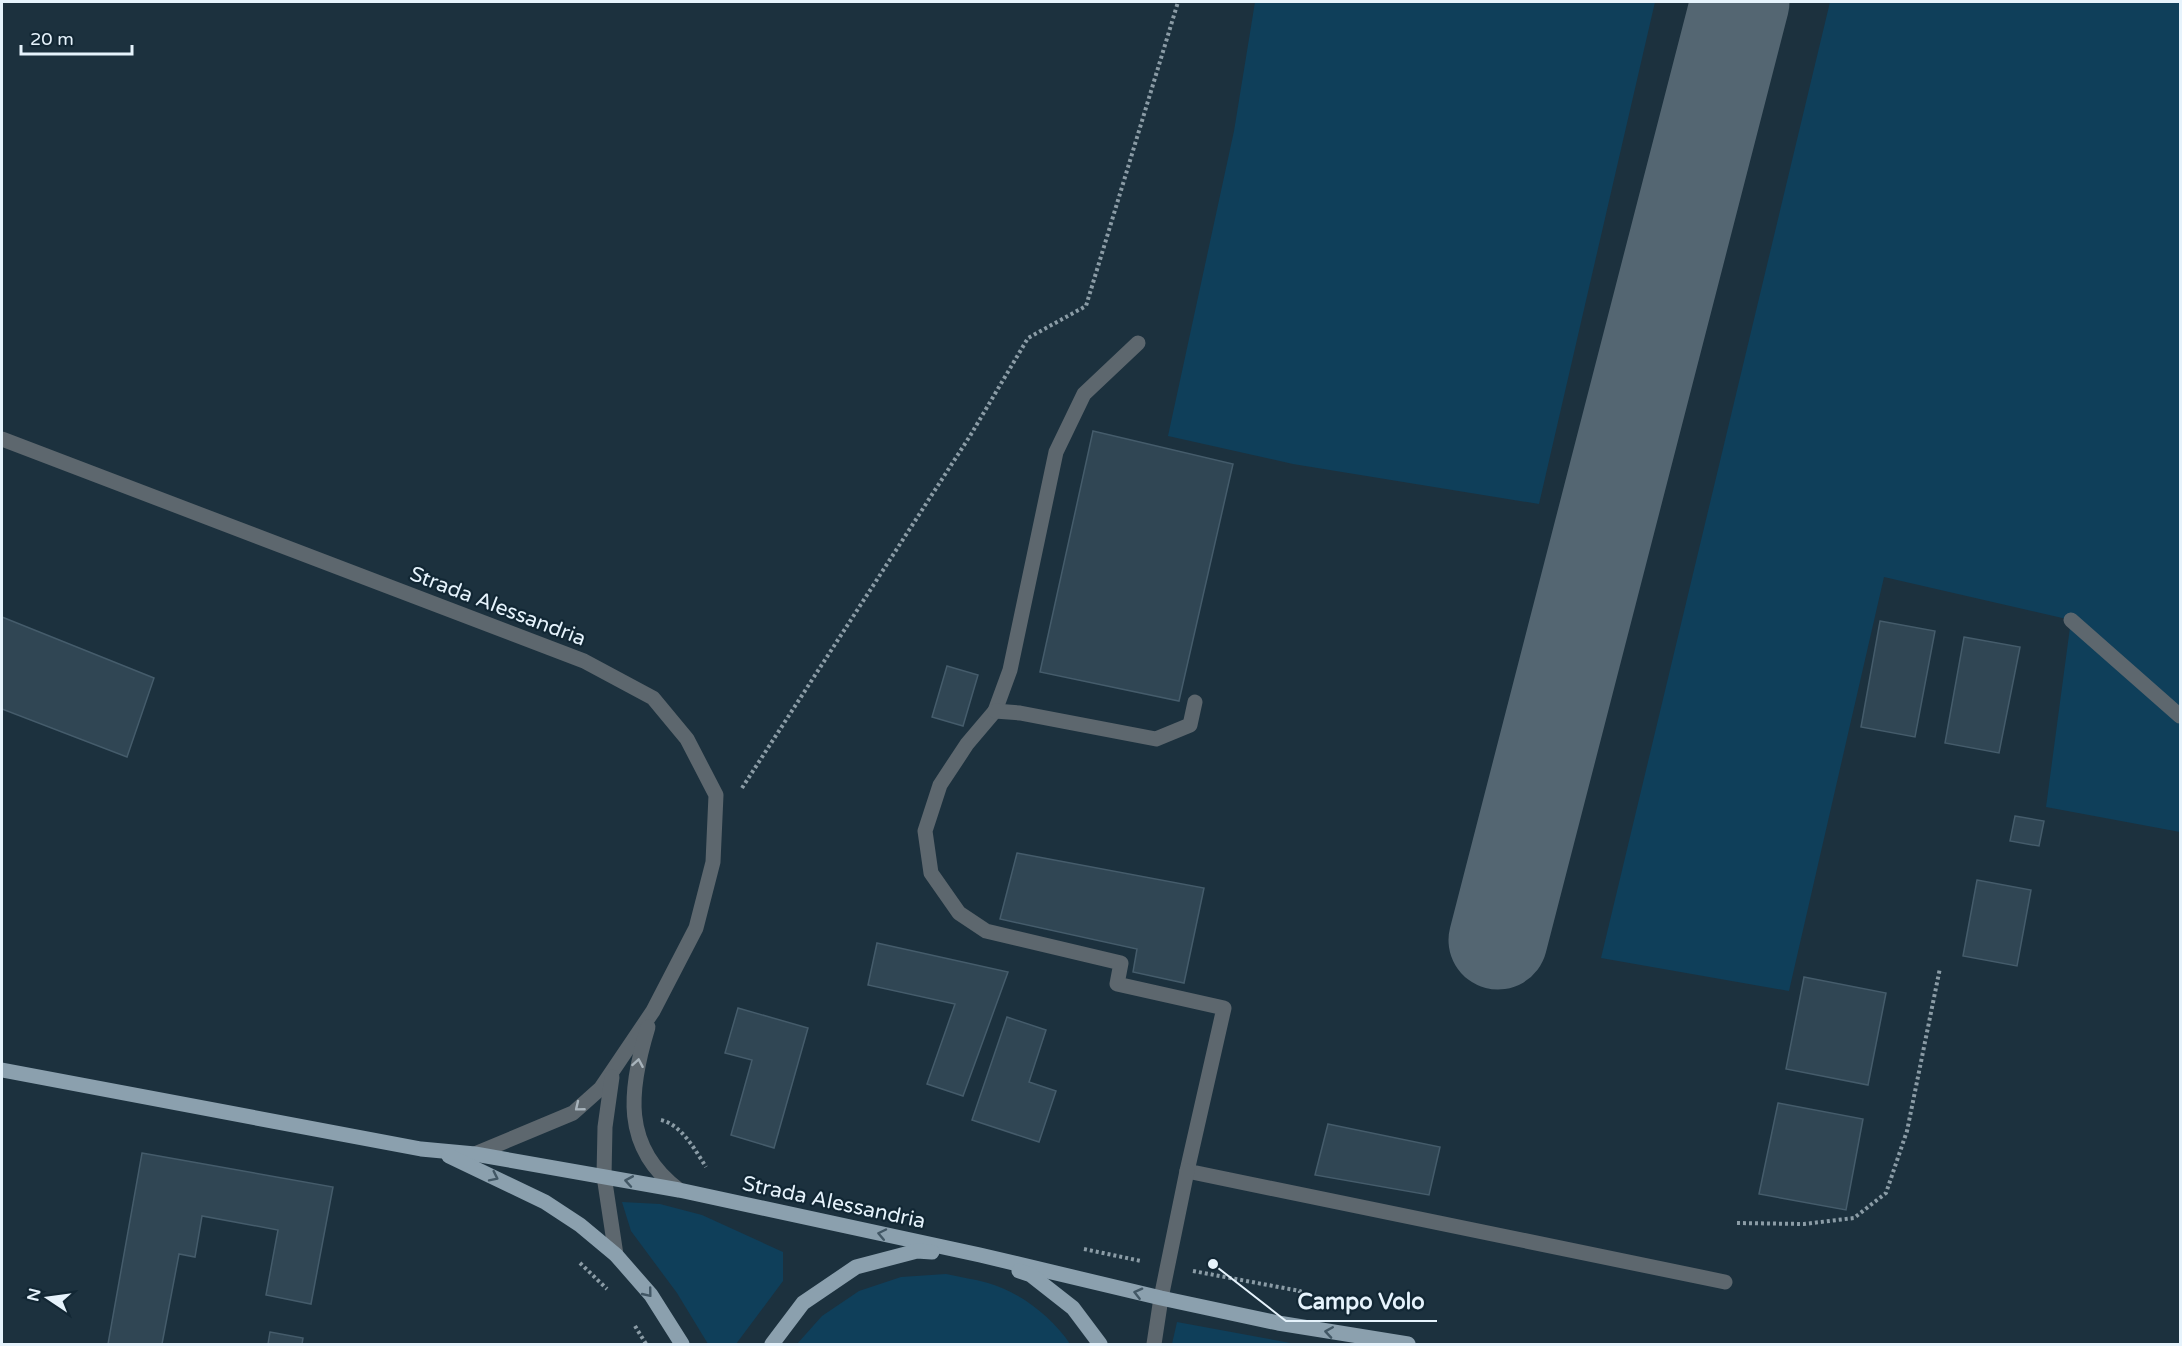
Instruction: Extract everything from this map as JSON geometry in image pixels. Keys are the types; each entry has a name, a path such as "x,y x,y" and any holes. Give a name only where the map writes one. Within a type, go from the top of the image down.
{"main road":[{"path":"2,1070 441,1152 545,1202 580,1225 616,1256 651,1295 682,1344"},
{"name":"Strada Alessandria","path":"441,1152 475,1154 679,1190 980,1255"},
{"path":"772,1344 803,1303 856,1267 917,1251 980,1255 1161,1298 1293,1326 1408,1344"},
{"path":"980,1255 1030,1275 1073,1308 1100,1344"}],"street":[{"path":"1138,343 1084,394 1056,452 1010,670 995,711 968,744 940,785 925,831 931,873 959,913 986,931 1121,963 1117,984 1224,1008 1187,1171 1154,1344"},
{"name":"Strada Alessandria","path":"2,439 584,661 653,698 687,739 716,795 713,862 696,928 653,1011 601,1088 573,1113 475,1154"},
{"path":"2071,620 2181,716"},
{"path":"995,711 1020,713 1156,739 1190,725 1195,702"},
{"name":"Strada Alessandria","path":"653,1011 637,1072 634,1114 642,1148 653,1167 666,1181 679,1190"},
{"path":"615,1069 607,1109 604,1176 616,1256"},
{"path":"1187,1171 1725,1282"}],"path":[{"path":"740,792 970,436 1028,338 1086,306 1178,2"},
{"path":"1737,1223 1804,1224 1854,1218 1886,1193 1907,1131 1940,968"},
{"path":"634,1114 670,1122 683,1135 710,1173"},
{"path":"1074,1248 1300,1291 1293,1326"},
{"path":"575,1258 607,1290"},
{"path":"635,1325 646,1344"}],"shaded area":[{"path":"1255,2 1655,2 1539,504 1293,464 1168,436 1234,131"},
{"path":"1830,2 2180,2 2180,832 2046,807 2071,620 1884,577 1789,991 1601,958"},
{"path":"622,1202 660,1204 702,1215 783,1252 783,1281 736,1344 708,1344 677,1293 631,1231"},
{"path":"946,1274 988,1283 1023,1299 1045,1315 1070,1344 797,1344 822,1316 859,1291 901,1277"},
{"path":"1177,1322 1296,1344 1172,1344"}],"building":[{"path":"1093,431 1233,464 1179,701 1040,672"},
{"path":"2,617 154,678 127,757 2,709"},
{"path":"1880,621 1935,631 1915,737 1861,727"},
{"path":"1964,637 2020,647 1999,753 1945,743"},
{"path":"947,666 978,675 963,726 932,717"},
{"path":"2015,816 2044,821 2039,846 2010,841"},
{"path":"1017,853 1204,888 1184,983 1133,972 1137,949 1000,919"},
{"path":"1977,880 2031,890 2017,966 1963,956"},
{"path":"877,943 1008,972 963,1096 927,1084 955,1004 868,985"},
{"path":"1804,977 1886,993 1868,1085 1786,1069"},
{"path":"738,1008 808,1028 774,1148 731,1135 752,1060 725,1053"},
{"path":"1007,1017 1046,1030 1029,1082 1056,1091 1039,1142 972,1120"},
{"path":"1778,1103 1863,1119 1846,1210 1759,1194"},
{"path":"1328,1124 1440,1147 1429,1195 1315,1175"},
{"path":"142,1153 333,1187 311,1304 266,1295 278,1230 202,1216 195,1257 179,1254 162,1344 108,1344"},
{"path":"270,1332 303,1338 302,1344 268,1344"}],"taxiway":[{"path":"1498,940 1740,2"}],"place":[{"name":"Campo Volo","path":"1213,1264"}]}
